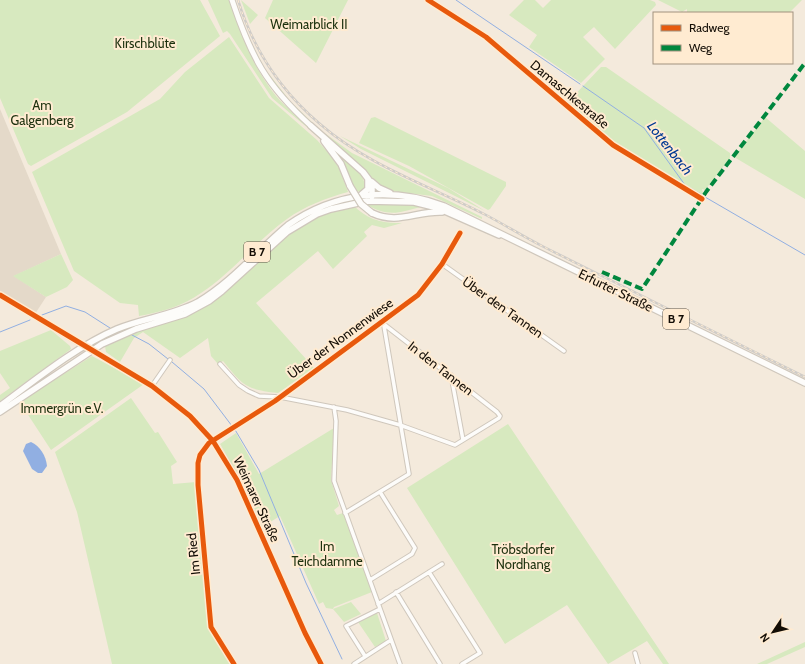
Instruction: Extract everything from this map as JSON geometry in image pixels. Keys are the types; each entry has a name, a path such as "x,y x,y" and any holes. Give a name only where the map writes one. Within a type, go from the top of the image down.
{"main road":[{"path":"311,126 379,188 396,194"},
{"name":"B 7","path":"311,126 339,160 350,186 361,204 372,213 383,217 397,219 424,212 446,212"},
{"path":"366,176 372,184 373,195 367,201"},
{"path":"359,196 368,189 368,181 366,176"},
{"name":"B 7","path":"0,406 85,346 118,328 168,315 197,302 219,288 262,247 301,216 332,202 359,196 396,194"},
{"name":"Erfurter Straße","path":"396,194 423,199 444,206 805,383"},
{"name":"B 7","path":"0,412 91,350 136,329 171,319 197,308 222,291 287,232 307,220 331,209 367,201 414,202 446,212"},
{"name":"Erfurter Straße","path":"446,212 488,231 513,239"}],"street":[{"path":"232,0 247,43 264,74 283,99 311,126"},
{"name":"Damaschkestraße","path":"428,0 486,37 614,145 702,199"},
{"name":"Über der Nonnenwiese","path":"213,441 280,397 418,295 442,264 460,233"},
{"name":"Über den Tannen","path":"442,264 564,351"},
{"path":"0,295 91,350"},
{"name":"In den Tannen","path":"381,322 384,326 388,327 451,375 500,416 463,440"},
{"path":"345,514 409,474 384,326"},
{"name":"Weimarer Straße","path":"91,350 152,386 179,406 213,441 237,480 302,627 321,664"},
{"path":"152,386 170,360"},
{"path":"220,364 239,385 248,392 260,396 280,397 334,407 400,425 455,445 463,440 451,375"},
{"path":"334,407 336,421 334,481 400,664"},
{"name":"Im Ried","path":"213,441 202,451 198,463 199,499 211,627 234,664"},
{"path":"370,580 412,554 415,548 380,492"},
{"path":"378,604 442,564"},
{"path":"429,572 480,653 462,664"},
{"path":"396,592 440,664"},
{"path":"365,656 346,626 380,609"},
{"path":"354,664 391,640"},
{"path":"635,653 638,664"}],"shaded area":[{"path":"0,109 61,254 14,276 46,297 35,314 0,292"}],"green space":[{"path":"0,0 200,0 220,36 127,112 31,166 28,164 0,98"},
{"path":"208,0 230,0 248,50 261,74 276,96 309,129 272,98 230,34 227,31 223,33"},
{"path":"241,0 258,15 250,24"},
{"name":"Weimarblick II","path":"273,0 348,0 316,63 265,18"},
{"path":"524,0 535,0 543,8 551,0 650,0 655,2 656,5 615,49 594,27 583,37 605,59 581,83 529,47 537,35 509,15"},
{"path":"658,0 802,0 790,12 687,12 687,9 682,12"},
{"path":"246,33 265,69 291,102 319,129 352,153 482,217 482,219 432,196 391,191 383,189 374,182 363,169 300,113 281,94 254,53"},
{"path":"229,37 269,98 317,140 332,157 339,168 348,192 316,203 287,219 265,237 224,276 194,298 172,308 139,316 138,305 120,303 74,271 32,172 160,99 185,72"},
{"path":"601,67 606,67 730,153 730,158 705,190 702,189 703,193 701,196 615,143 567,103"},
{"path":"375,117 506,182 506,186 488,210 409,166 359,143 371,118"},
{"path":"765,117 805,151 805,199 734,157"},
{"path":"340,136 448,188 485,211 361,149"},
{"path":"339,154 362,176 366,187 362,191 355,192 338,156"},
{"path":"387,203 421,207 390,213 380,211 366,204"},
{"path":"353,205 358,210 375,220 388,223 402,223 384,228 372,225 364,232 367,236 333,269 318,251 256,303 314,368 278,393 252,388 241,381 223,361 218,364 211,356 208,338 180,358 143,332 134,338 120,362 106,352 105,346 136,330 171,321 265,255 293,232 320,215"},
{"path":"61,254 73,280 67,287 46,297 13,276"},
{"name":"Immergrün e.V.","path":"51,330 70,346 71,349 0,401 0,395 10,388 0,373 0,351"},
{"name":"Immergrün e.V.","path":"92,356 144,384 51,450 21,404 21,401"},
{"path":"131,398 155,433 158,432 177,462 171,466 173,484 196,482 211,627 234,664 112,664 77,512 55,452"},
{"name":"Tröbsdorfer Nordhang","path":"508,424 669,664 663,664 647,641 608,664 567,605 505,644 407,488"},
{"name":"Im Teichdamme","path":"334,428 331,480 339,506 334,510 337,515 343,513 372,592 334,607 333,609 326,608 323,602 319,604 280,516 262,527 247,490 220,444 236,433 259,474"},
{"path":"351,602 361,614 344,622 333,609"},
{"path":"377,613 386,641 375,647 358,622"},
{"path":"805,642 805,647 767,664 757,664"}],"water":[{"path":"31,442 40,449 45,459 47,466 42,473 38,473 32,469 23,451 26,444"}],"waterway":[{"name":"Lottenbach","path":"456,0 580,84"},
{"name":"Lottenbach","path":"583,86 644,128 685,185 701,194"},
{"name":"Lottenbach","path":"705,197 805,255"},
{"path":"42,315 66,306 85,312 110,328"},
{"path":"0,332 30,320"},
{"path":"132,335 149,344 168,359"},
{"path":"172,362 204,389 232,426"},
{"path":"234,428 259,470 306,583 342,659"}],"railway":[{"path":"238,0 244,18 260,52 270,68 293,98 320,124 338,138 378,163 465,204 544,247 805,377"}],"marked path":[{"path":"602,272 642,289 706,192 805,63"}],"cycle path":[{"path":"428,0 486,37 613,145 702,199"},
{"path":"234,664 211,627 198,485 198,463 200,455 209,443 275,401 418,295 442,264 460,233"},
{"path":"0,295 152,386 190,416 213,441 237,480 305,633 321,664"}],"park label":[{"name":"Kirschblüte","path":"145,43"},
{"name":"Am Galgenberg","path":"42,112"}]}
